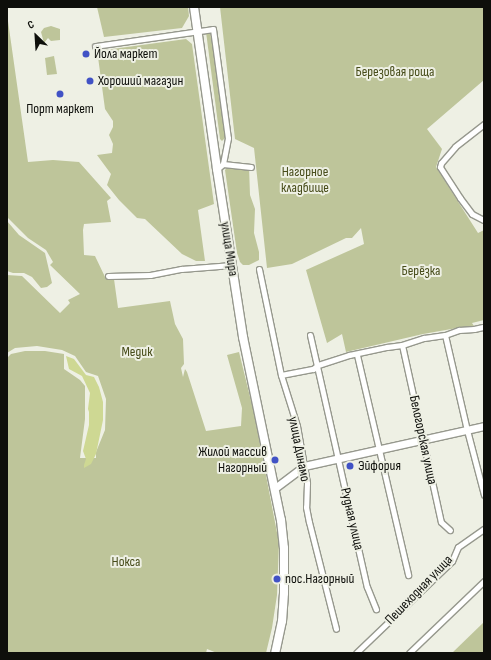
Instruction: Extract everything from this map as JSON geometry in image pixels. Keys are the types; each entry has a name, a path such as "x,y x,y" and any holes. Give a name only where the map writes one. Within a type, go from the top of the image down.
{"main road":[{"name":"улица Мира","path":"194,7 243,337 275,488 284,548 282,620 275,653"}],"street":[{"path":"95,46 213,29 228,138 223,164 217,169"},
{"path":"484,124 455,147 441,162 440,167 472,214 484,220"},
{"path":"223,164 251,167"},
{"path":"108,276 150,274 181,269 232,265"},
{"name":"улица Динамо","path":"259,269 281,375 297,426 307,483 306,507 336,629"},
{"path":"281,375 316,368 318,364 357,354 402,345 424,338 445,336 459,330 474,329 483,326"},
{"name":"Рудная улица","path":"310,335 316,368 367,587 376,609"},
{"path":"445,336 466,430 484,495"},
{"name":"Белогорская улица","path":"402,345 441,522 450,530"},
{"path":"357,354 408,575"},
{"path":"275,488 304,466 337,457 484,426"},
{"name":"Пешеходная улица","path":"356,653 452,561 458,547 484,529"},
{"path":"409,653 484,581"}],"green space":[{"path":"97,7 188,7 189,16 182,28 104,37"},
{"path":"220,7 484,7 484,80 427,129 442,149 436,167 478,233 484,230 484,320 472,323 474,326 423,334 346,352 342,334 327,343 306,270 364,244 361,228 352,238 346,238 292,264 267,268 254,148 235,139"},
{"path":"7,14 28,162 53,160 79,162 111,198 107,201 111,222 84,224 84,255 95,256 106,279 114,279 118,308 170,301 175,324 183,339 184,364 181,368 183,377 185,369 206,431 241,426 242,408 227,355 239,352 254,413 279,543 277,595 272,628 266,653 217,653 207,649 206,653 7,653 7,358 11,354 25,351 45,351 64,354 64,369 80,380 85,386 85,419 80,458 96,458 96,452 105,430 106,399 98,376 86,372 75,356 62,350 37,346 15,348 7,353 7,275 22,276 60,313 70,303 68,300 80,294 50,265 53,262 46,250 28,238 7,217"},
{"path":"51,26 60,29 60,40 51,41 48,38 44,43 41,32 44,28"},
{"path":"206,32 210,32 218,77 226,137 222,141 220,139"},
{"path":"186,39 192,44 214,204 198,210 205,261 196,261 182,254 145,219 137,218 119,200 107,185 111,174 97,155 112,153 113,144 109,135 113,127 113,121 105,109 98,57 99,54 105,50"},
{"path":"54,56 57,74 47,75 45,58"},
{"path":"240,163 249,166 250,195 255,209 254,233 259,252 259,260 249,265 243,265 240,262 237,253 225,170 230,164"},
{"path":"7,221 19,235 45,253 52,283 47,287 41,288 32,277 24,273 13,273 7,271"},
{"path":"484,622 484,653 452,653"}],"shaded area":[{"path":"66,356 74,359 86,375 94,377 99,387 103,402 103,420 96,454 91,464 84,468 86,459 83,451 89,425 88,409 90,393 82,376 69,369"}],"place":[{"name":"Йола маркет","path":"86,54"},
{"name":"Хороший магазин","path":"90,81"},
{"name":"Порт маркет","path":"60,94"},
{"name":"Жилой массив Нагорный","path":"275,460"},
{"name":"Эйфория","path":"350,466"},
{"name":"пос.Нагорный","path":"277,579"}],"park label":[{"name":"Березовая роща","path":"395,72"},
{"name":"Нагорное кладбище","path":"305,180"},
{"name":"Берёзка","path":"421,271"},
{"name":"Медик","path":"137,352"},
{"name":"Нокса","path":"126,562"}]}
